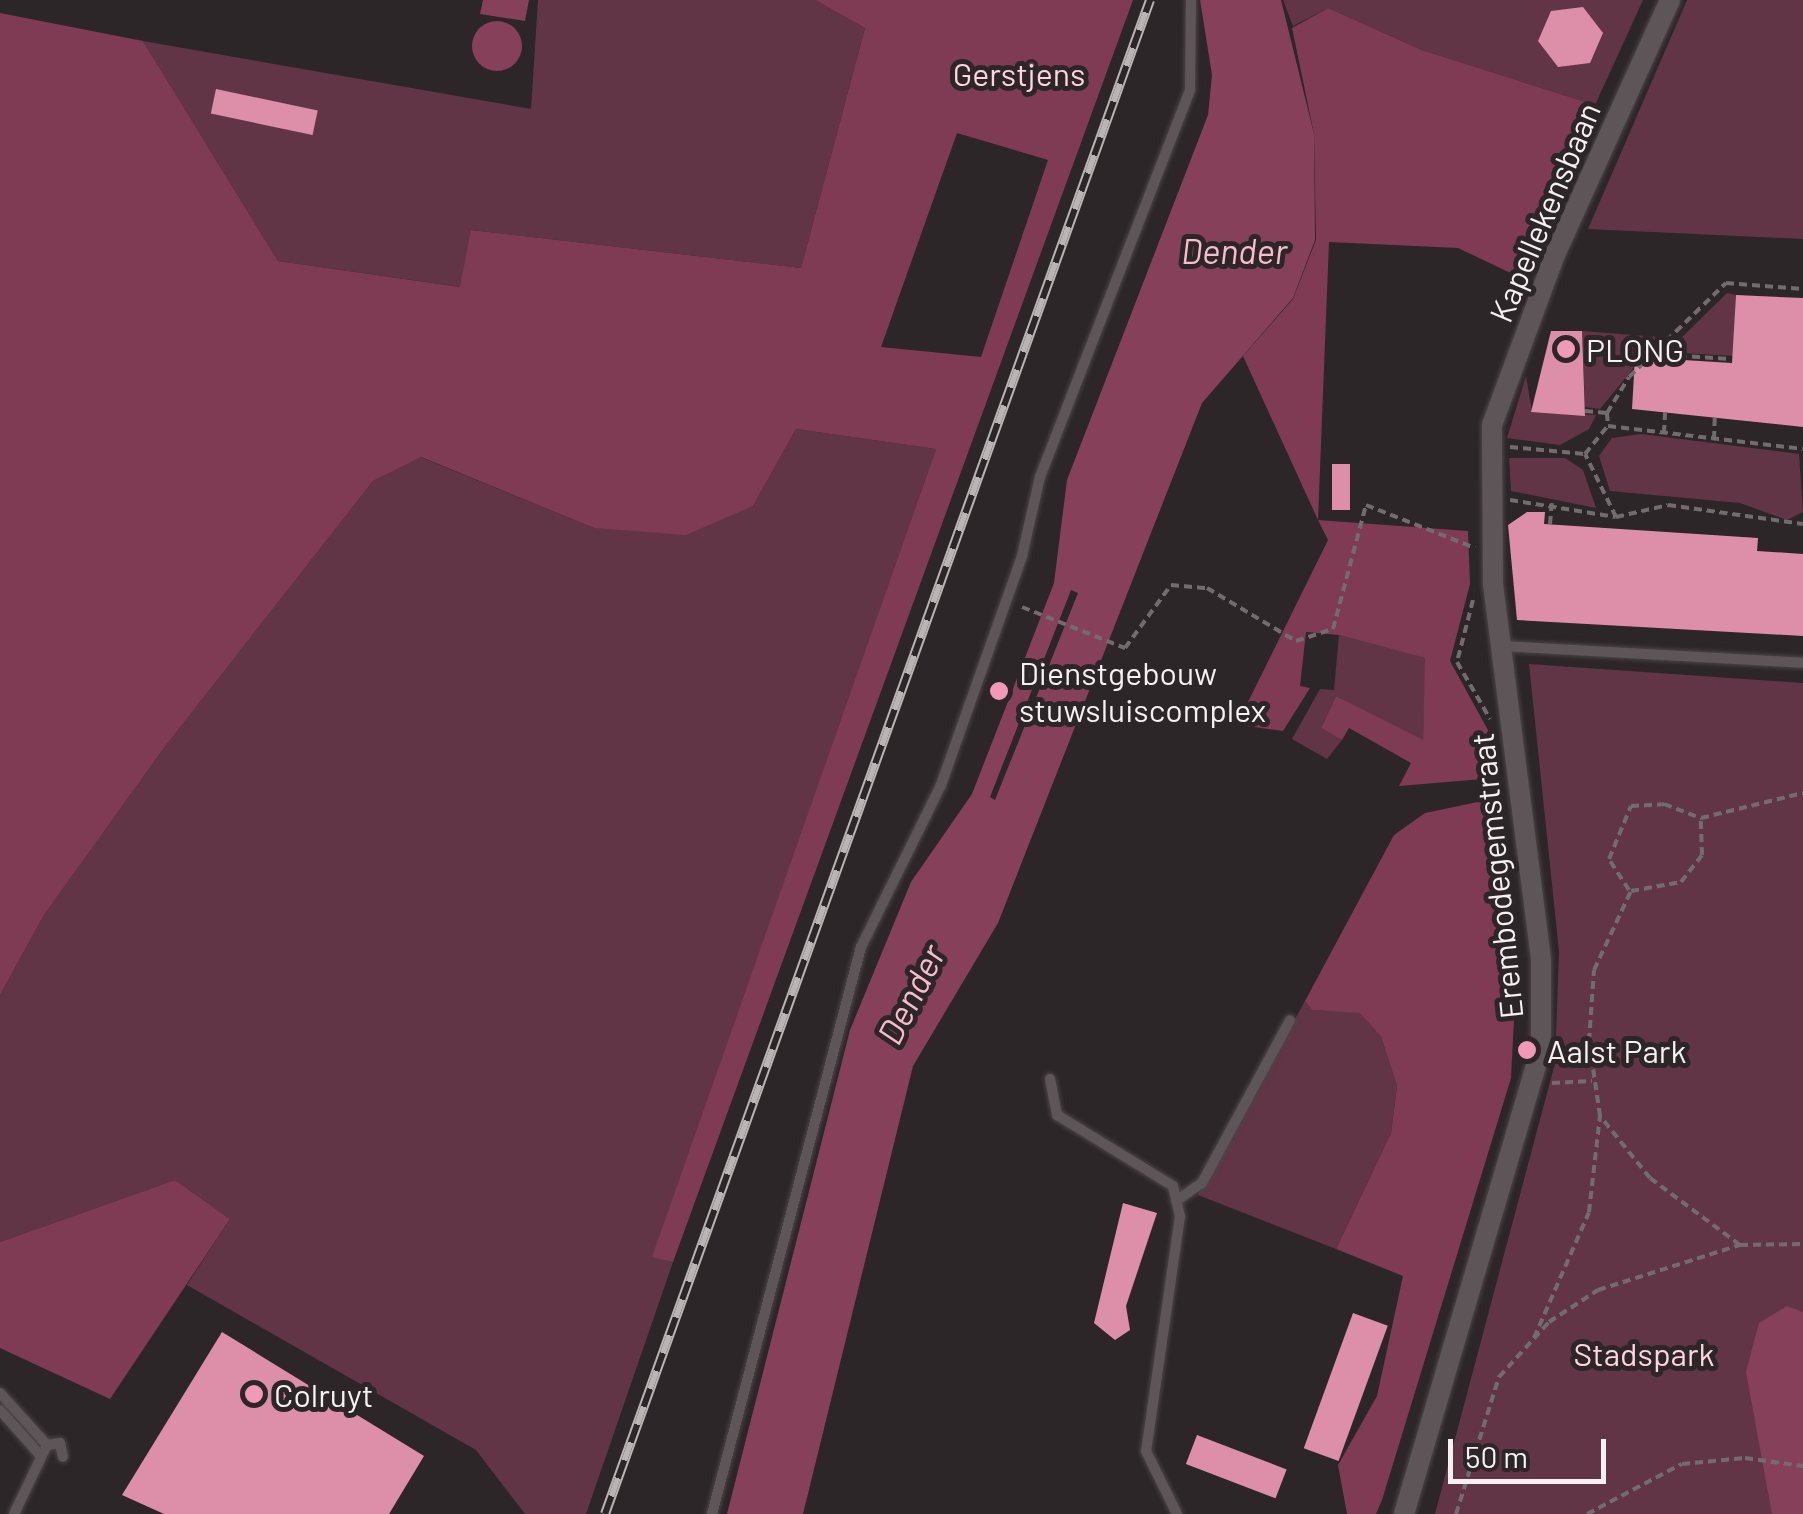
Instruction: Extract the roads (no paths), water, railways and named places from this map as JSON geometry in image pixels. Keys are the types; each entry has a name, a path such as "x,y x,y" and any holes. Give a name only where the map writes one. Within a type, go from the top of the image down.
{"street":[{"name":"Kapellekensbaan","path":"1490,449 1500,395 1554,257 1670,0"},
{"name":"Erembodegemstraat","path":"1404,1514 1535,1081 1540,959 1501,646 1490,449"}],"lane":[{"path":"712,1514 861,947 941,784 1007,602 1040,477 1190,90 1192,0"},
{"path":"1501,646 1803,663"},
{"path":"1176,1201 1202,1183 1290,1020"},
{"path":"1050,1079 1057,1115 1173,1186 1176,1201 1146,1452 1177,1514"},
{"path":"0,1393 44,1450"},
{"path":"0,1410 44,1450"},
{"path":"14,1514 44,1450 60,1443 63,1457"}],"water":[{"path":"483,0 529,0 525,21 480,14"},
{"name":"Dender","path":"1200,0 1281,0 1314,134 1315,240 1293,298 1202,403 998,923 913,1066 803,1514 727,1514 850,1030 911,882 972,794 1054,583 1067,480 1208,115 1212,75","holes":["1071,590 1078,593 995,800 990,797"]},
{"path":"497,21 515,28 522,46 515,64 497,71 479,64 472,46 479,28"},
{"path":"1787,1306 1803,1312 1803,1514 1772,1514 1746,1372 1759,1323"}],"railway":[{"path":"605,1514 1150,0"}],"place":[{"name":"PLONG","path":"1566,349"},
{"name":"Dienstgebouw stuwsluiscomplex","path":"999,691"},
{"name":"Aalst Park","path":"1527,1050"},
{"name":"Colruyt","path":"254,1394"}],"park label":[{"name":"Gerstjens","path":"1019,73"},
{"name":"Stadspark","path":"1644,1353"}]}
